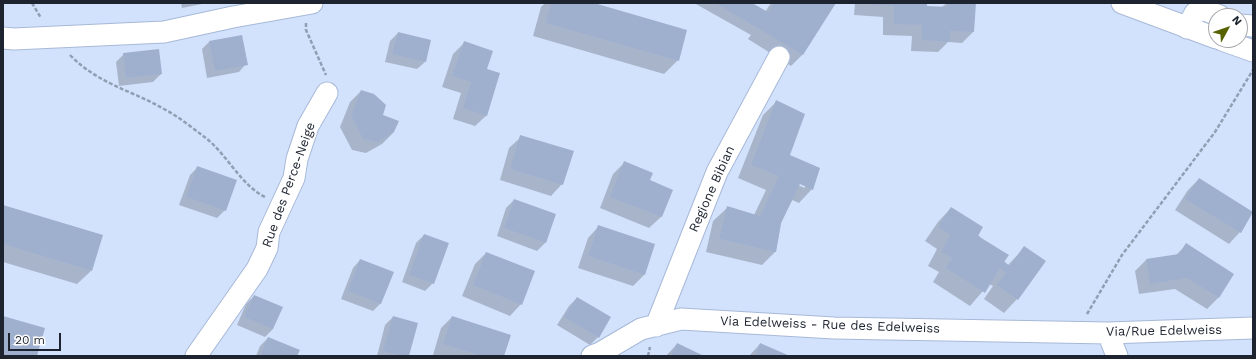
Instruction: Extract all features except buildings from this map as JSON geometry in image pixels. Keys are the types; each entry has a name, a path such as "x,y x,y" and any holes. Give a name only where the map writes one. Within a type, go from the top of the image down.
{"street":[{"path":"3,38 53,38 164,32 233,17 310,3"},
{"path":"1122,3 1208,35"},
{"path":"1188,28 1194,13 1202,9 1208,11"},
{"name":"Regione Bibian","path":"656,326 717,172 779,57"},
{"name":"Rue des Perce-Neige","path":"196,356 258,269 267,248 269,232 294,178 296,159 308,126 327,93"},
{"name":"Via Edelweiss - Rue des Edelweiss","path":"592,356 600,353 641,329 681,319 834,328 1076,332"},
{"name":"Via/Rue Edelweiss","path":"1076,332 1108,333 1253,328"},
{"path":"1108,333 1117,356"}],"path":[{"path":"310,3 306,30 328,80 327,93"},
{"path":"53,38 78,63 100,80 165,110 206,138 262,196 281,207"},
{"path":"1076,332 1122,255 1215,132 1253,70"}]}
